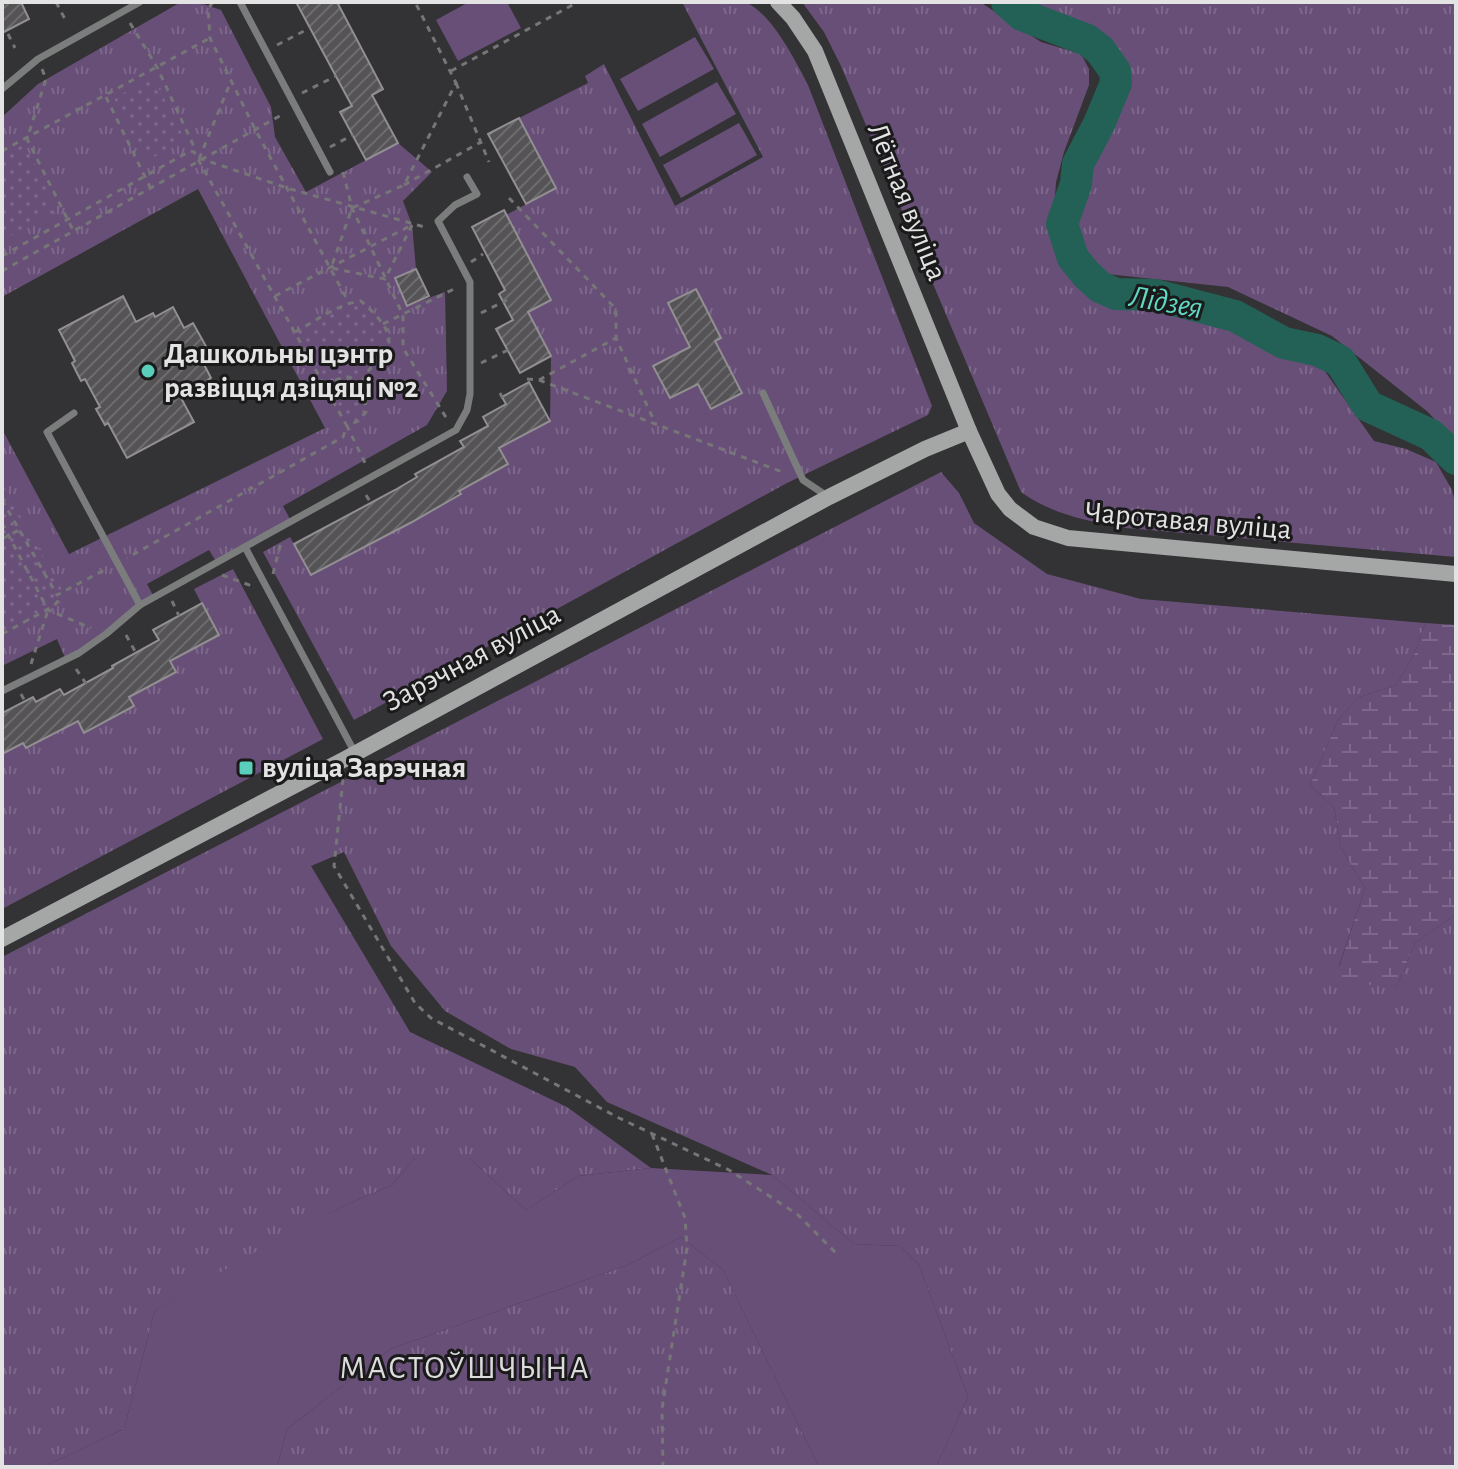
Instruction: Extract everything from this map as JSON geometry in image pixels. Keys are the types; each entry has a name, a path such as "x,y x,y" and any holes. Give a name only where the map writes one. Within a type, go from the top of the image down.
{"street":[{"name":"Лётная вуліца","path":"778,2 815,51 969,431"},
{"name":"Зарэчная вуліца","path":"2,939 350,756 829,497 925,449 969,431"},
{"name":"Чаротавая вуліца","path":"969,431 998,494 1010,509 1034,527 1068,538 1453,574"}],"lane":[{"path":"2,89 38,59 140,2"},
{"path":"240,2 330,172"},
{"path":"2,691 66,660 106,634 140,605 455,431 467,410 470,394 470,282 438,221 455,205 477,194 467,177"},
{"path":"763,393 803,480 829,497"},
{"path":"74,413 47,432 140,605"},
{"path":"245,547 350,756"}],"path":[{"path":"56,2 66,21"},
{"path":"213,2 208,9 210,38 255,129 349,303"},
{"path":"415,2 456,83 489,162"},
{"path":"450,72 578,2"},
{"path":"123,11 157,67 199,159 347,426 371,476"},
{"path":"277,45 310,28"},
{"path":"8,34 15,48"},
{"path":"2,151 210,38"},
{"path":"38,59 46,79 27,139 73,230"},
{"path":"302,93 336,76"},
{"path":"199,159 231,81"},
{"path":"404,185 456,83"},
{"path":"106,96 150,187"},
{"path":"2,271 296,107"},
{"path":"330,147 353,135"},
{"path":"331,268 352,208 404,185 481,142"},
{"path":"2,256 190,151 199,159 412,225"},
{"path":"343,172 352,208 403,315 403,348 455,431"},
{"path":"509,198 616,309 616,338 656,425"},
{"path":"275,296 412,225"},
{"path":"385,279 412,225"},
{"path":"468,263 483,254"},
{"path":"331,268 385,279"},
{"path":"383,324 470,282"},
{"path":"477,315 507,300"},
{"path":"295,332 349,303 361,301 383,324 389,343 383,356 368,368 360,388"},
{"path":"539,380 616,338"},
{"path":"478,365 508,350"},
{"path":"57,595 343,437 347,426 358,421 366,412 365,399 350,377 324,385"},
{"path":"527,379 539,380 803,480"},
{"path":"500,393 504,401"},
{"path":"364,492 371,503"},
{"path":"2,500 58,601 48,610 2,634"},
{"path":"2,523 48,610 106,634"},
{"path":"2,539 19,530"},
{"path":"272,578 281,539"},
{"path":"219,573 255,587"},
{"path":"170,599 179,616"},
{"path":"26,703 21,694 48,610"},
{"path":"123,631 136,653"},
{"path":"76,669 87,685"},
{"path":"350,756 334,866 415,1003 431,1018 652,1134 729,1170 797,1214 839,1256"},
{"path":"652,1134 685,1218 687,1248 662,1409 663,1467"}],"green space":[{"path":"181,2 197,2 221,10 271,107 275,137 306,192 398,143 432,172 403,201 412,225 416,269 395,279 407,306 445,292 447,391 427,425 283,506 291,521 217,563 209,550 147,584 154,597 66,660 57,639 2,666 2,429 69,554 325,428 198,189 2,297 2,117 38,84"},
{"path":"469,2 507,2 521,28 458,61 436,20"},
{"path":"682,2 744,2 763,15 789,51 808,85 932,406 928,415 787,483 354,720 263,552 290,537 312,575 508,465 499,448 550,421 551,356 528,312 551,300 506,215 556,188 519,118 588,83 585,76 604,64 675,206 763,157"},
{"path":"802,2 980,2 1041,42 1081,54 1089,69 1089,85 1056,182 1053,223 1058,252 1084,290 1118,306 1217,323 1324,370 1374,441 1406,449 1436,462 1452,490 1456,507 1456,557 1126,528 1058,512 1021,492 841,66 824,32"},
{"path":"1030,2 1456,2 1456,438 1332,336 1228,287 1098,273 1077,243 1075,225 1079,187 1107,129 1122,77 1096,33 1072,18 1048,12"},
{"path":"695,37 714,69 638,111 620,79"},
{"path":"153,77 185,140 145,162 114,98"},
{"path":"717,82 736,114 660,157 642,124"},
{"path":"739,123 757,155 681,198 663,165"},
{"path":"23,145 57,211 2,240 2,157"},
{"path":"361,301 384,326 390,341 383,356 366,374 372,383 380,374 390,375 398,390 386,401 378,399 363,381 366,412 358,421 347,426 295,332 335,309"},
{"path":"941,472 959,493 974,523 1047,574 1141,599 1425,623 1414,655 1396,685 1359,697 1338,720 1310,785 1334,807 1341,848 1365,888 1339,966 1396,988 1415,943 1456,914 1456,1467 936,1467 968,1397 919,1265 900,1246 854,1244 772,1175 607,1102 575,1067 511,1049 445,1011 391,946 344,852 311,866 410,1032 567,1107 651,1168 578,1176 526,1210 469,1158 415,1158 392,1185 342,1207 155,1310 124,1429 43,1467 2,1467 2,957"},
{"path":"5,489 67,599 2,634 2,491"},
{"path":"233,569 323,739 2,909 2,754 23,743 26,748 78,721 85,733 134,707 129,697 175,672 170,661 218,636 194,589"},
{"path":"1425,623 1456,625 1456,914 1415,943 1396,988 1341,981 1339,967 1365,888 1341,848 1334,807 1310,785 1338,720 1359,697 1396,685 1414,655"},
{"path":"415,1158 469,1158 526,1210 578,1176 651,1168 772,1175 854,1244 900,1246 919,1265 968,1397 936,1467 819,1467 723,1270 681,1237 628,1265 390,1349 287,1429 277,1467 43,1467 124,1429 155,1310 252,1254 392,1185"},
{"path":"681,1237 723,1270 819,1467 277,1467 287,1429 390,1349 628,1265"}],"building":[{"path":"2,2 21,2 29,19 2,33"},
{"path":"296,2 337,2 383,89 372,95 398,143 366,160 340,112 352,106"},
{"path":"519,118 556,188 526,204 488,134"},
{"path":"504,210 551,300 528,312 551,356 520,373 496,329 513,320 499,294 505,290 472,227"},
{"path":"416,269 429,296 407,306 395,278"},
{"path":"696,289 721,338 715,341 742,393 711,409 698,384 670,398 653,366 690,347 668,303"},
{"path":"123,296 136,322 153,313 155,317 173,307 184,328 193,323 207,348 198,353 211,378 181,398 194,422 127,458 108,423 105,425 96,409 100,407 85,379 81,381 72,363 75,361 59,330"},
{"path":"529,382 550,421 499,448 508,464 412,522 311,575 294,544 395,490 417,477 415,474 464,447 460,441 488,426 483,417 506,404 502,397"},
{"path":"202,603 219,635 170,661 176,672 129,697 134,706 84,733 78,721 26,748 23,743 2,754 2,713 33,697 36,702 60,689 64,695 159,640 153,630"}],"waterway":[{"name":"Лідзея","path":"1007,2 1022,15 1087,40 1100,50 1115,71 1116,83 1078,164 1076,184 1062,224 1073,258 1086,274 1100,287 1116,294 1155,295 1235,316 1284,343 1317,350 1340,361 1368,406 1431,435 1456,459"}],"place":[{"name":"Дашкольны цэнтр развіцця дзіцяці №2","path":"148,371"},
{"name":"вуліца Зарэчная","path":"246,768"}],"district":[{"name":"МАСТОЎШЧЫНА","path":"465,1368"}]}
